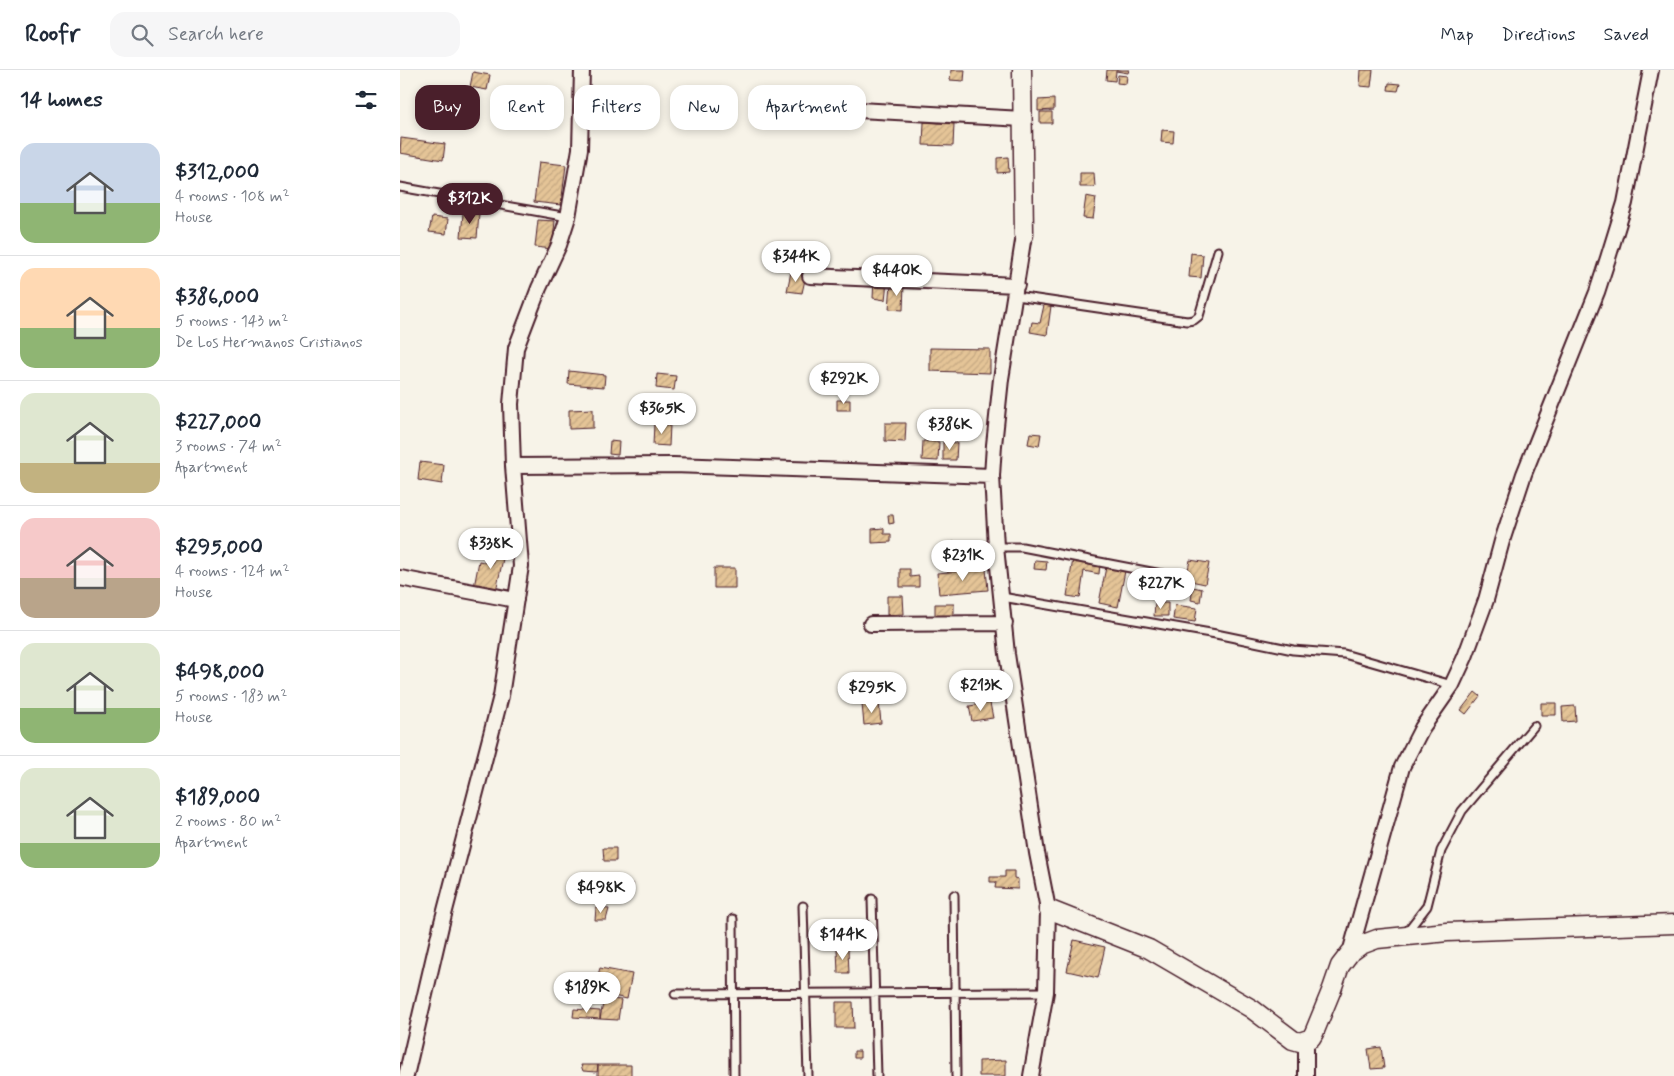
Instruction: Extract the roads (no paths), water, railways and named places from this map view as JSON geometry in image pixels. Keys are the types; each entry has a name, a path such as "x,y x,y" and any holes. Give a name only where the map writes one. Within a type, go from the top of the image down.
{"street":[{"path":"406,1076 441,926 501,696 521,566 513,466 511,404 516,348 539,288 560,245 568,217 580,149 582,70"},
{"path":"1022,70 1024,235 1001,379 992,476 996,547 1007,654 1048,909 1046,992 1031,1076"},
{"path":"1350,953 1402,767 1422,728 1452,685 1465,657 1486,600 1502,541 1524,474 1593,301 1608,258 1625,203 1651,70"},
{"path":"866,110 1023,119"},
{"path":"810,276 1016,290"},
{"path":"513,466 672,465 992,476"},
{"path":"400,578 516,600"},
{"path":"871,624 1005,623"},
{"path":"1048,909 1149,949 1252,1009 1293,1040 1300,1042 1312,1038 1340,966 1350,953 1377,939 1448,932 1674,924"},
{"path":"1306,1041 1306,1076"}],"lane":[{"path":"400,187 568,217"},
{"path":"1016,290 1187,321 1194,320 1199,316 1218,251"},
{"path":"996,547 1022,547 1178,576"},
{"path":"1002,597 1216,634 1293,650 1344,654 1452,685"},
{"path":"1404,936 1427,906 1441,851 1462,812 1534,726"},
{"path":"954,895 956,1076"},
{"path":"872,899 877,1076"},
{"path":"803,906 808,1076"},
{"path":"733,919 734,1076"},
{"path":"675,994 1046,992"}]}
